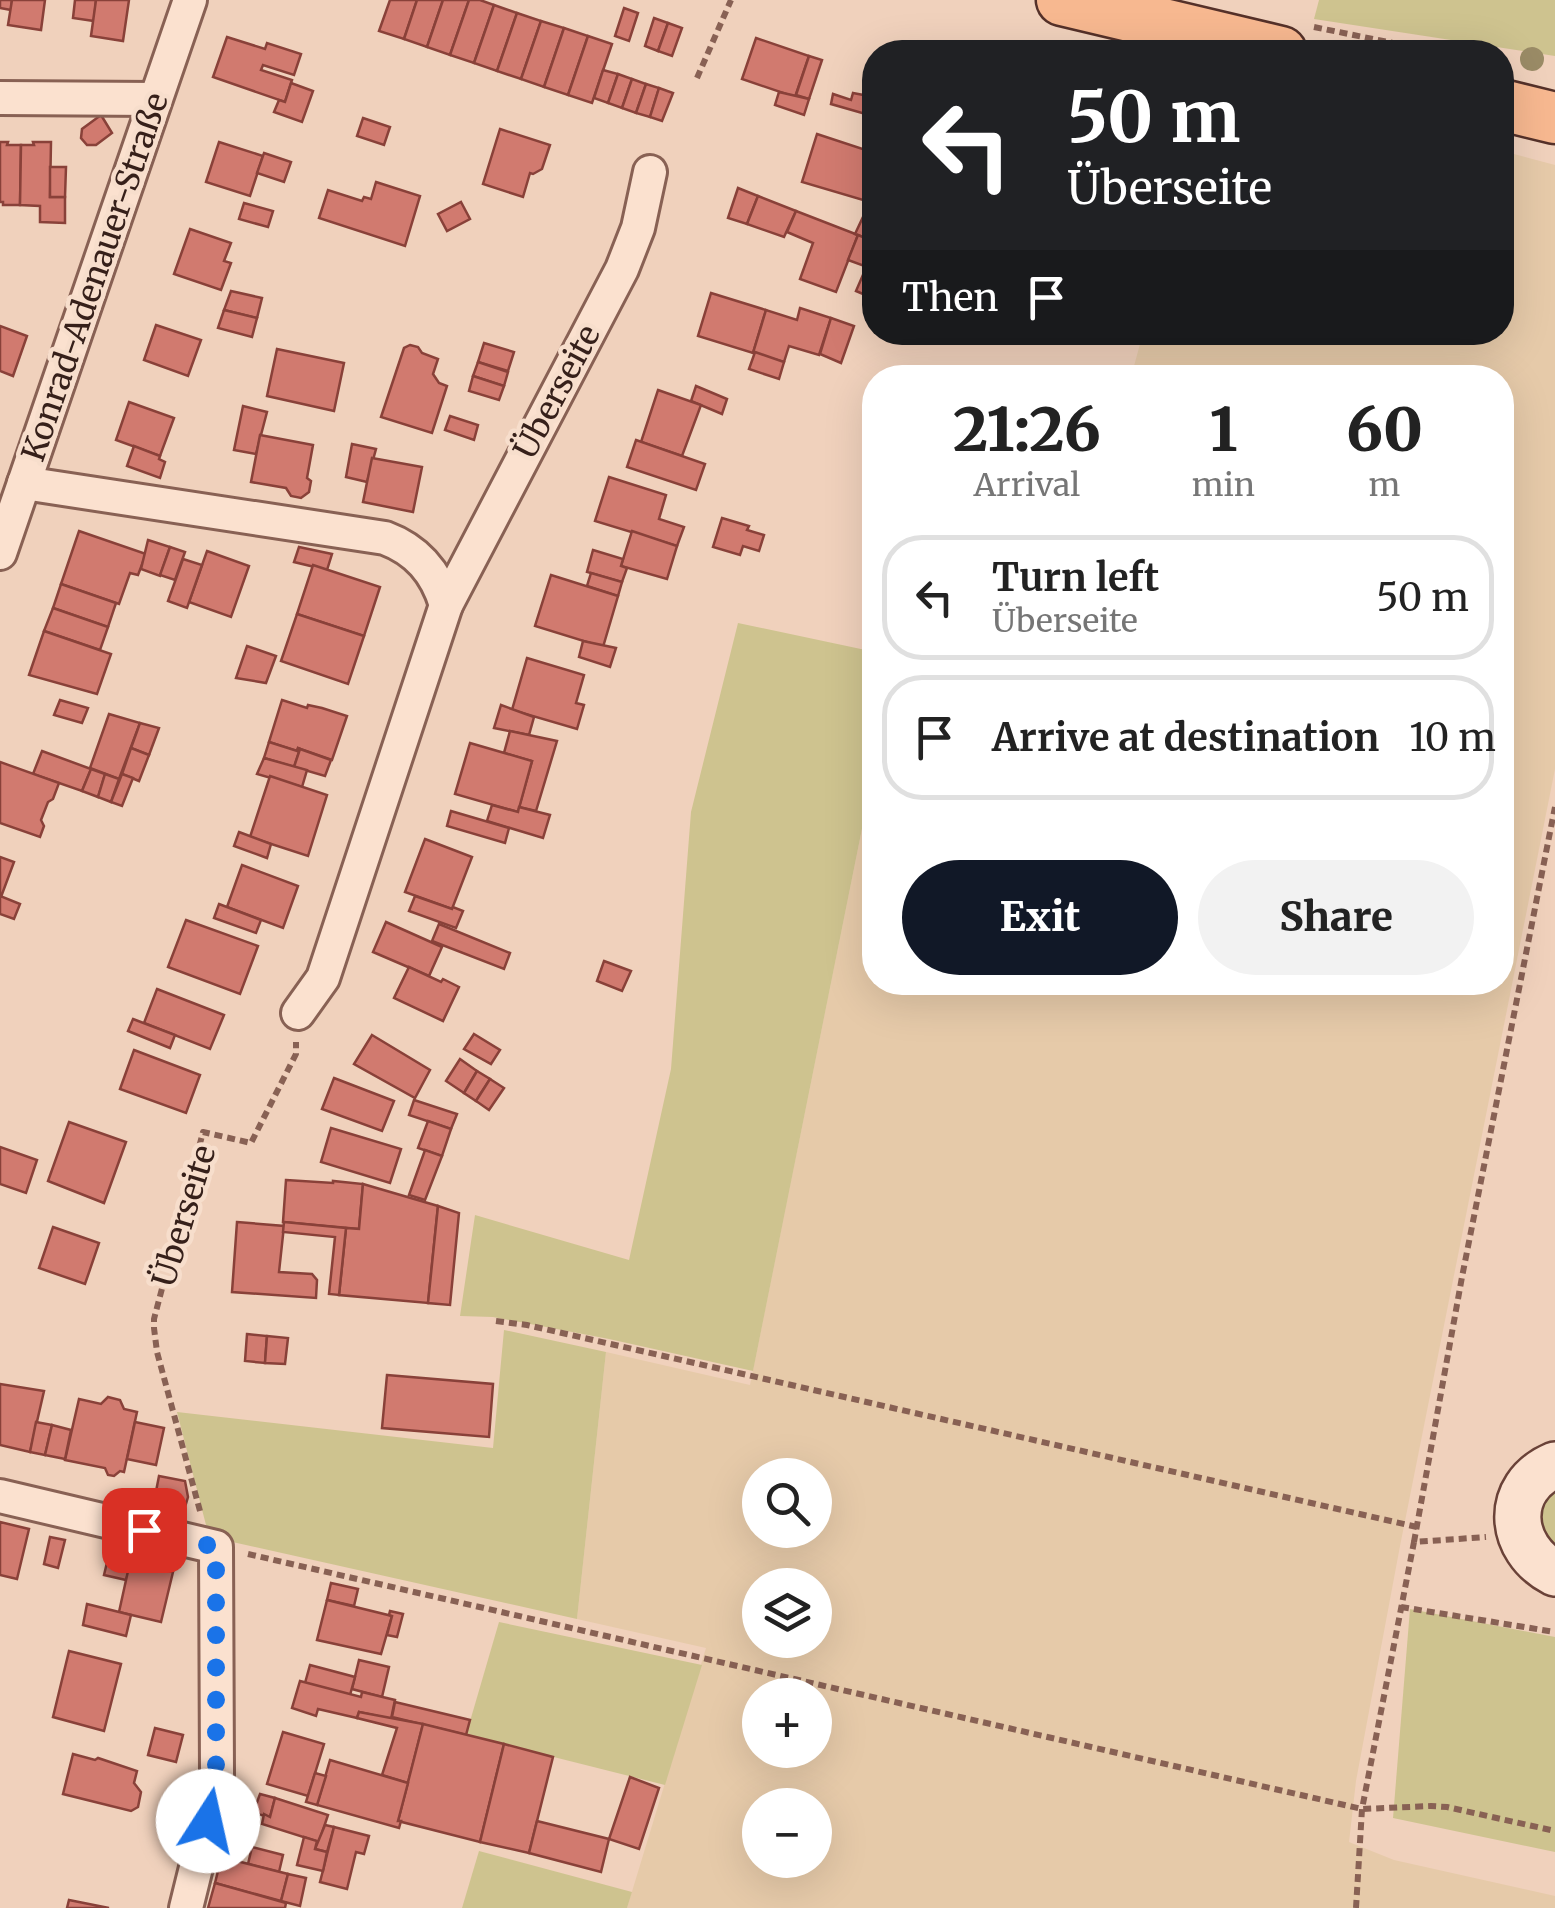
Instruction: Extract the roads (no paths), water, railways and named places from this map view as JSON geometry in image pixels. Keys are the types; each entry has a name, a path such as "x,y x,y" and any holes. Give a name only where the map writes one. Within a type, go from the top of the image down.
{"main road":[{"path":"1062,0 1294,39"},
{"path":"1514,108 1555,118"}],"street":[{"name":"Konrad-Adenauer-Straße","path":"0,553 190,0"},
{"path":"0,98 155,99"},
{"name":"Überseite","path":"298,1013 323,978 446,605 622,269 638,228 650,172"},
{"path":"24,483 385,538 421,560 446,605"},
{"path":"1555,1465 1546,1468 1528,1486 1518,1509 1520,1535 1532,1558 1555,1573"},
{"path":"0,1496 216,1547 216,1774 186,1908"}]}
